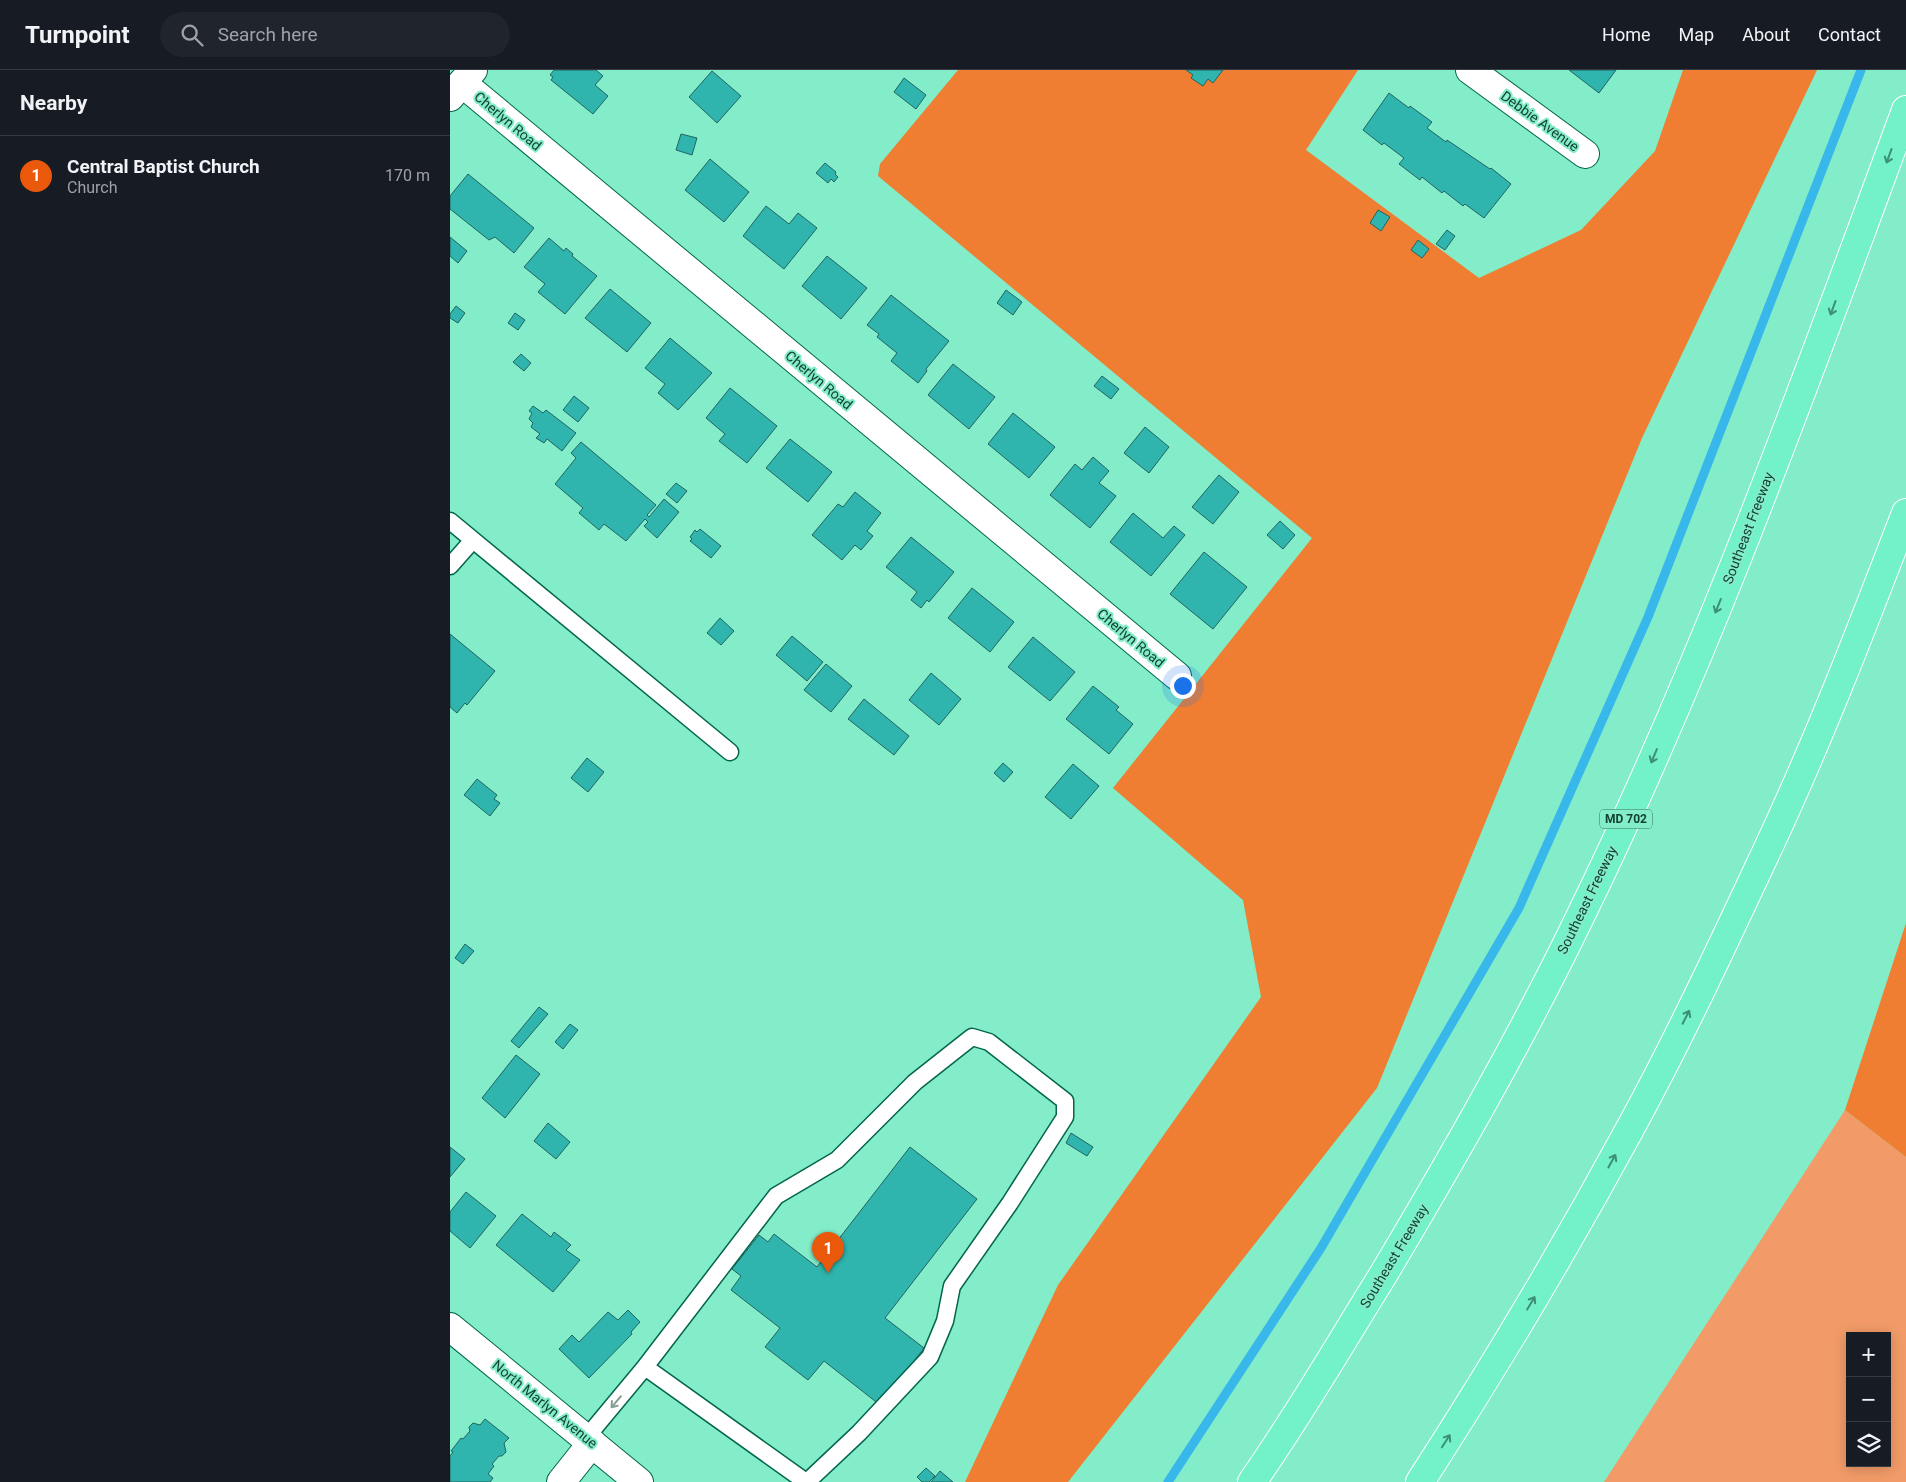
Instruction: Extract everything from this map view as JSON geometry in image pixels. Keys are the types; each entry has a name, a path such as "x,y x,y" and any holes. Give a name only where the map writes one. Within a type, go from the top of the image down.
{"highway":[{"name":"Southeast Freeway","path":"1252,1482 1344,1338 1430,1195 1507,1059 1579,920 1642,784 1716,611 1796,407 1906,110"},
{"path":"1420,1482 1463,1416 1555,1263 1633,1123 1702,986 1770,844 1848,664 1906,513"}],"street":[{"name":"Debbie Avenue","path":"1470,70 1585,154"},
{"name":"Cherlyn Road","path":"462,83 1177,676"},
{"name":"North Marlyn Avenue","path":"450,1327 639,1482"},
{"path":"561,1482 589,1441"}],"lane":[{"path":"450,521 730,752"},
{"path":"450,566 473,540"},
{"path":"589,1441 645,1367 776,1196 837,1160 915,1082 972,1037 989,1042 1065,1101 1065,1117 1010,1203 952,1286 945,1320 930,1357 859,1433 807,1482 645,1367"}],"shaded area":[{"path":"958,70 1358,70 1306,150 1479,278 1581,230 1655,151 1683,70 1817,70 1642,438 1377,1088 1068,1482 965,1482 1058,1285 1261,997 1243,900 1113,788 1312,538 878,176 880,164"},
{"path":"1906,923 1906,1157 1845,1110"},
{"path":"1845,1110 1906,1157 1906,1482 1604,1482"}],"building":[{"path":"554,70 596,70 603,76 595,85 608,96 593,114 551,80 553,77 550,75"},
{"path":"1186,70 1223,70 1213,83 1208,79 1203,86 1191,78 1193,75"},
{"path":"1569,70 1616,70 1599,93"},
{"path":"712,71 741,96 717,123 689,97"},
{"path":"904,78 926,95 916,109 894,92"},
{"path":"1389,93 1432,122 1427,128 1446,142 1447,140 1491,168 1511,184 1484,218 1465,204 1463,206 1444,191 1442,193 1422,177 1420,180 1399,164 1404,158 1384,143 1382,145 1363,130"},
{"path":"681,134 697,138 692,155 676,150"},
{"path":"710,159 749,192 724,222 685,190"},
{"path":"825,163 836,172 835,174 838,177 834,182 831,179 828,183 816,173"},
{"path":"468,174 534,228 514,253 495,237 489,240 450,209 450,196"},
{"path":"766,206 789,224 798,213 817,228 784,269 743,236"},
{"path":"1378,210 1390,217 1381,231 1370,223"},
{"path":"1447,230 1455,236 1445,250 1436,244"},
{"path":"450,237 467,251 458,263 450,256"},
{"path":"549,238 564,251 566,248 573,254 572,256 597,276 565,314 538,292 545,284 524,267"},
{"path":"1418,240 1429,249 1422,258 1411,250"},
{"path":"827,256 867,288 841,319 802,286"},
{"path":"610,289 651,323 627,352 585,318"},
{"path":"1006,290 1022,302 1013,315 997,303"},
{"path":"891,295 949,341 926,369 927,371 918,383 891,361 897,353 877,337 879,334 867,325"},
{"path":"456,306 465,313 458,323 450,318 450,314"},
{"path":"515,313 525,320 518,330 508,323"},
{"path":"670,338 712,373 678,410 658,393 665,384 645,368"},
{"path":"521,354 531,363 524,371 513,362"},
{"path":"953,364 995,397 969,429 928,395"},
{"path":"1102,376 1119,389 1111,399 1094,386"},
{"path":"730,388 777,426 747,463 719,441 725,434 706,418"},
{"path":"574,396 589,408 578,422 563,410"},
{"path":"533,406 543,413 546,410 576,433 562,451 547,439 544,443 536,438 540,434 531,427 533,423 529,419 532,413 529,411"},
{"path":"1013,413 1055,447 1029,478 988,444"},
{"path":"1145,427 1169,447 1149,473 1124,453"},
{"path":"790,439 832,472 808,502 766,468"},
{"path":"581,442 656,505 647,515 649,517 664,499 679,512 657,538 644,526 648,522 645,519 626,541 604,524 599,530 579,513 583,508 555,484 576,458 571,453"},
{"path":"1093,457 1109,471 1099,483 1116,496 1090,528 1050,495 1075,464 1082,470"},
{"path":"1219,475 1239,492 1213,524 1192,507"},
{"path":"676,483 687,491 677,503 666,494"},
{"path":"855,492 881,513 867,531 873,536 861,550 855,545 842,560 812,535 838,504 843,507"},
{"path":"1133,513 1163,538 1174,526 1185,535 1151,576 1110,542"},
{"path":"1280,521 1295,535 1283,549 1267,535"},
{"path":"700,529 721,546 711,558 690,541 692,539 690,537 695,530 697,532"},
{"path":"911,537 954,572 929,602 927,600 921,608 911,600 917,592 886,567"},
{"path":"1204,552 1247,587 1213,629 1170,594"},
{"path":"972,588 1014,622 990,652 948,618"},
{"path":"720,618 734,631 721,645 707,633"},
{"path":"450,634 495,671 467,705 465,703 457,713 450,707"},
{"path":"792,636 823,662 807,681 776,655"},
{"path":"1033,637 1075,672 1050,701 1008,667"},
{"path":"826,664 852,686 831,712 804,690"},
{"path":"931,673 961,699 939,725 909,700"},
{"path":"1093,686 1119,707 1116,710 1133,724 1109,754 1066,719"},
{"path":"864,699 909,736 894,755 848,719"},
{"path":"587,758 604,772 588,792 571,778"},
{"path":"1003,763 1013,772 1004,782 994,773"},
{"path":"1073,764 1099,786 1071,819 1045,797"},
{"path":"477,779 497,795 494,799 500,803 490,816 464,795"},
{"path":"465,944 474,951 463,964 455,958"},
{"path":"539,1007 548,1014 519,1048 511,1041"},
{"path":"570,1024 578,1030 563,1049 555,1042"},
{"path":"516,1055 540,1074 505,1118 482,1098"},
{"path":"548,1123 570,1142 556,1159 534,1141"},
{"path":"1071,1133 1093,1147 1087,1156 1066,1143"},
{"path":"450,1147 465,1159 450,1177"},
{"path":"910,1147 977,1199 885,1318 924,1348 880,1405 824,1361 808,1380 765,1347 780,1328 731,1290 741,1276 732,1269 759,1235 768,1242 774,1234 817,1267"},
{"path":"466,1192 496,1216 470,1248 450,1231 450,1212"},
{"path":"522,1214 551,1237 554,1232 571,1245 566,1250 580,1260 553,1292 496,1245"},
{"path":"628,1310 640,1322 631,1332 632,1334 589,1378 559,1349 572,1335 579,1342 608,1312 618,1320"},
{"path":"485,1419 509,1438 504,1443 506,1452 499,1456 492,1464 494,1466 488,1474 493,1478 490,1482 450,1482 450,1456 453,1452 451,1451 461,1438 463,1439 470,1431 469,1427 473,1423 480,1425"},
{"path":"926,1468 935,1476 929,1482 922,1482 917,1477"},
{"path":"940,1471 953,1482 931,1482"}],"waterway":[{"path":"1168,1482 1321,1248 1519,908 1648,617 1861,70"}],"place":[{"name":"Central Baptist Church","path":"828,1273"}]}
